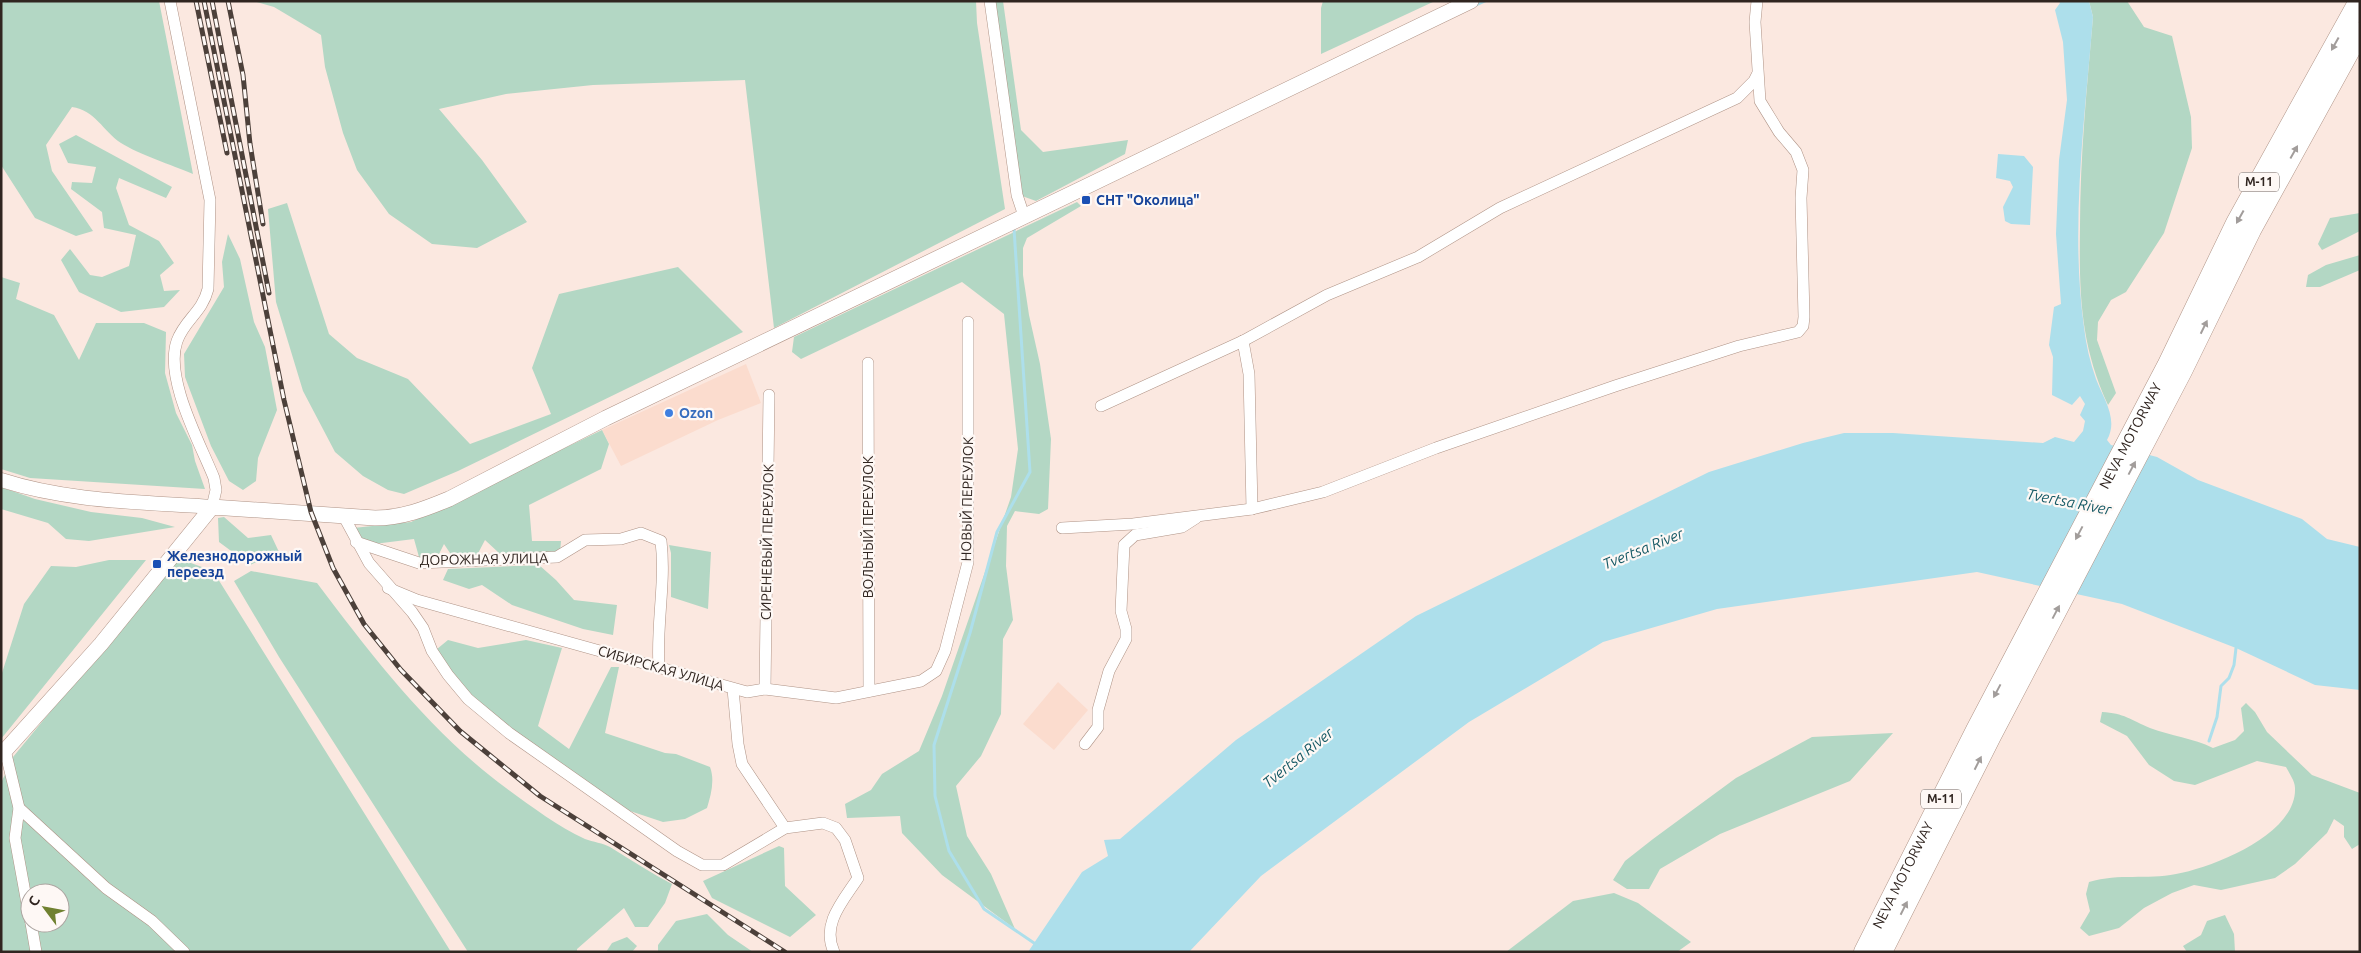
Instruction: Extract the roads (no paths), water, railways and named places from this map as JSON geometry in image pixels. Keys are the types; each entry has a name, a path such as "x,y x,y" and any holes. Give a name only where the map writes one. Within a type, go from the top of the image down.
{"highway":[{"name":"NEVA MOTORWAY","path":"2175,368 2236,223 2359,1"},
{"name":"NEVA MOTORWAY","path":"1864,952 2026,651 2175,368 2360,32"},
{"name":"NEVA MOTORWAY","path":"1882,952 2026,651"}],"main road":[{"path":"3,752 101,644 212,507 393,517 419,511 449,499 606,418 1472,1"}],"street":[{"path":"1,480 38,490 84,498 212,507 216,490 214,478 178,386 174,363 175,351 181,332 205,302 208,289 210,200 170,1"},
{"path":"990,1 1017,194 1024,216"},
{"path":"1062,528 1133,524 1252,509 1323,492 1436,448 1615,386 1739,346 1798,332 1803,326 1804,317 1800,198 1803,170 1796,152 1779,132 1760,101 1755,22 1757,1"},
{"path":"1101,406 1243,341 1327,294 1418,257 1500,208 1737,98 1754,81 1757,75"},
{"name":"НОВЫЙ ПЕРЕУЛОК","path":"936,671 945,651 968,562 968,322"},
{"path":"1243,341 1249,374 1252,509"},
{"name":"ВОЛЬНЫЙ ПЕРЕУЛОК","path":"868,363 868,691"},
{"name":"СИРЕНЕВЫЙ ПЕРЕУЛОК","path":"765,689 769,395"},
{"path":"343,515 369,564 388,588 412,612 423,628 432,651 448,675 468,699 509,733 677,851 702,865 723,865 785,828 823,823 836,828 845,840 858,878 832,920 829,941 834,952"},
{"path":"1085,744 1098,727 1098,710 1109,671 1126,639 1126,629 1121,611 1124,545 1135,535 1182,527 1201,515"},
{"name":"ДОРОЖНАЯ УЛИЦА","path":"356,542 419,563 428,563 557,557 585,540 621,540 641,533 661,541 664,566 658,646 659,668"},
{"name":"СИБИРСКАЯ УЛИЦА","path":"388,588 417,600 733,689 756,692 765,689 836,698 921,681 936,671"},
{"path":"733,689 738,744 742,764 785,828"},
{"path":"3,752 18,808 15,838 23,883"},
{"path":"18,808 106,888 152,920 184,952"},
{"path":"32,933 36,952"}],"water":[{"name":"Tvertsa River","path":"2059,1 2089,1 2093,17 2080,172 2078,250 2080,289 2087,347 2096,379 2111,416 2110,432 2107,440 2111,445 2157,457 2198,480 2302,519 2327,539 2360,547 2360,690 2315,685 2236,648 2122,604 1977,572 1717,609 1603,642 1469,722 1261,876 1189,952 1028,952 1082,872 1108,856 1104,840 1120,839 1236,740 1416,616 1709,472 1803,443 1844,433 1893,433 2043,443 2055,437 2074,442 2083,431 2085,421 2080,415 2085,404 2080,396 2072,405 2052,395 2053,357 2049,345 2054,307 2061,304 2056,234 2059,160 2067,100 2063,42 2055,10 2060,3"},
{"path":"1998,154 2024,156 2033,167 2030,225 2011,224 2005,221 2003,207 2013,187 2010,181 1996,178"}],"waterway":[{"path":"1474,6 1485,1"},
{"path":"1014,229 1030,472 997,532 970,633 934,745 935,796 949,851 984,909 1037,945"},
{"path":"2209,741 2217,717 2221,686 2229,678 2234,665 2236,648"}],"railway":[{"path":"196,1 227,153"},
{"path":"204,1 284,400 311,512 333,568 364,624 401,670 460,731 540,796 785,952"},
{"path":"212,1 269,293"},
{"path":"228,1 243,75 250,144 263,224"}],"place":[{"name":"СНТ \"Околица\"","path":"1086,200"},
{"name":"Ozon","path":"669,413"},
{"name":"Железнодорожный переезд","path":"157,564"}]}
